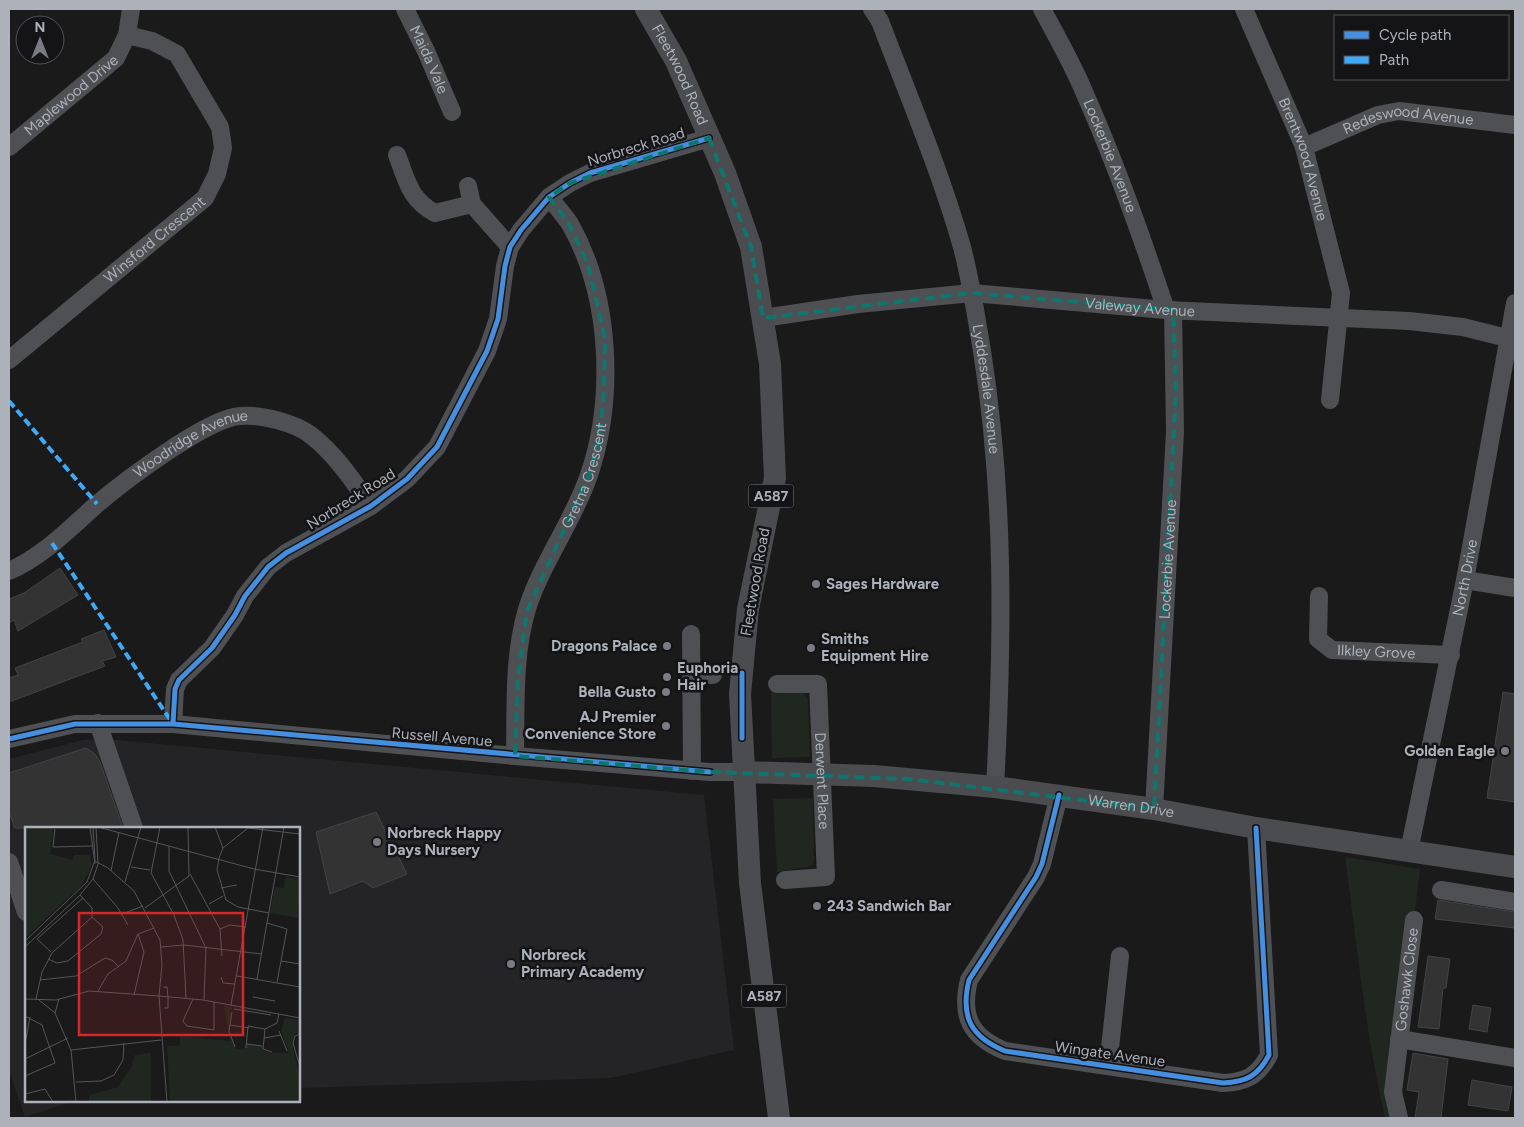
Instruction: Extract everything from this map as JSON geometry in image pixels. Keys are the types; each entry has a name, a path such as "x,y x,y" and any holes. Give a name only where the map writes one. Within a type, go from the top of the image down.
{"main road":[{"name":"Fleetwood Road","path":"646,9 676,61 725,174 751,247 770,364 775,478 748,609 740,694 750,883 780,1118"},
{"name":"Warren Drive","path":"743,772 823,773 995,787 1154,809 1256,828 1515,867"}],"street":[{"name":"Maplewood Drive","path":"9,147 116,58 127,35 131,9"},
{"name":"Maida Vale","path":"404,9 426,51 452,112"},
{"name":"Lyddesdale Avenue","path":"872,9 880,21 924,136 962,246 989,395 1000,503 1002,643 995,787"},
{"name":"Lockerbie Avenue","path":"1042,9 1085,93 1170,310 1175,432 1154,809"},
{"name":"Brentwood Avenue","path":"1244,9 1304,146 1341,292 1330,400"},
{"name":"Winsford Crescent","path":"9,360 205,198 217,174 224,148 220,127 176,54 152,41 127,35"},
{"name":"Redeswood Avenue","path":"1304,146 1378,115 1399,111 1515,125"},
{"name":"Norbreck Road","path":"173,724 175,689 179,680 212,648 235,615 245,596 268,566 286,553 370,506 407,479 437,447 487,351 498,319 505,266 510,247 521,230 549,197 570,182 590,173 709,138"},
{"path":"397,155 413,196 422,207 435,214 472,204"},
{"path":"468,186 472,204 510,247"},
{"name":"Gretna Crescent","path":"514,756 518,670 521,637 527,611 554,546 574,512 589,475 599,440 606,358 598,300 588,265 570,224 549,197"},
{"name":"Valeway Avenue","path":"763,318 858,304 972,293 1170,310 1339,316 1463,327 1512,339"},
{"name":"North Drive","path":"1409,850 1451,655 1512,339 1515,303"},
{"name":"Woodridge Avenue","path":"9,571 48,548 113,491 200,430 239,416 280,421 311,435 341,464 370,506"},
{"path":"1465,580 1515,588"},
{"name":"Ilkley Grove","path":"1319,596 1318,639 1332,650 1451,655"},
{"path":"691,634 692,771"},
{"path":"692,675 712,675"},
{"name":"Derwent Place","path":"777,684 818,684 823,773 826,877 785,880"},
{"path":"98,723 134,827"},
{"path":"9,740 75,724 173,724"},
{"name":"Russell Avenue","path":"173,724 692,771 743,772"},
{"name":"Wingate Avenue","path":"1059,795 1042,864 1036,877 969,980 965,998 971,1022 977,1035 990,1044 1006,1051 1223,1083 1250,1079 1262,1068 1269,1055 1256,828"},
{"path":"9,862 25,909"},
{"path":"1441,890 1515,902"},
{"name":"Goshawk Close","path":"1399,1118 1393,1092 1414,920"},
{"path":"1108,1066 1120,956"},
{"path":"1399,1039 1515,1058"}],"highlighted area":[{"path":"709,138 751,247 763,318 972,293 1173,310 1176,392 1154,809 909,779 710,772 515,756 518,678 527,611 589,475 599,440 604,391 605,338 588,265 569,224 549,197 570,183"}],"shaded area":[{"path":"771,691 803,692 808,700 810,757 772,758"},
{"name":"Norbreck Primary Academy","path":"105,739 704,795 734,1050 611,1078 300,1088 300,827 25,827 25,1102 71,1102 25,1117 9,1071 9,759 83,740"},
{"path":"813,798 814,860 812,866 777,872 773,799"},
{"path":"1345,857 1420,869 1399,1039 1402,1118 1385,1118 1378,1086 1367,1021"}],"building":[{"path":"60,568 78,595 18,631 14,620 9,623 9,599 24,593"},
{"path":"104,630 116,657 102,661 105,666 9,702 9,678 18,675 15,668 83,642 81,639"},
{"name":"Golden Eagle","path":"1503,692 1515,694 1515,802 1487,798"},
{"path":"86,748 95,754 100,762 123,827 15,828 9,812 9,773"},
{"path":"376,812 407,874 373,888 363,881 330,894 316,832"},
{"path":"1438,900 1515,912 1515,928 1435,919"},
{"path":"1428,956 1450,959 1446,988 1443,988 1439,1029 1418,1027"},
{"path":"1473,1005 1491,1008 1487,1032 1469,1029"},
{"path":"1413,1053 1448,1059 1441,1118 1415,1118 1419,1092 1407,1090"},
{"path":"1472,1080 1512,1087 1508,1111 1468,1105"}],"marked path":[{"path":"9,401 97,504"},
{"path":"52,543 173,724"}],"cycle path":[{"path":"173,724 175,689 179,680 212,648 235,615 245,596 268,567 286,553 371,506 407,479 437,447 487,351 498,319 505,266 510,247 521,230 549,197 590,173 709,138"},
{"path":"742,673 742,738"},
{"path":"9,739 75,724 173,724 710,772"},
{"path":"1059,795 1042,864 1036,877 969,980 966,1005 967,1015 971,1024 984,1039 1005,1051 1223,1083 1245,1079 1256,1073 1269,1055 1256,828"}],"place":[{"name":"Sages Hardware","path":"816,584"},
{"name":"Dragons Palace","path":"667,646"},
{"name":"Smiths Equipment Hire","path":"811,648"},
{"name":"Euphoria Hair","path":"667,677"},
{"name":"Bella Gusto","path":"666,692"},
{"name":"AJ Premier Convenience Store","path":"666,726"},
{"name":"Golden Eagle","path":"1505,751"},
{"name":"Norbreck Happy Days Nursery","path":"377,842"},
{"name":"243 Sandwich Bar","path":"817,906"},
{"name":"Norbreck Primary Academy","path":"511,964"}]}
